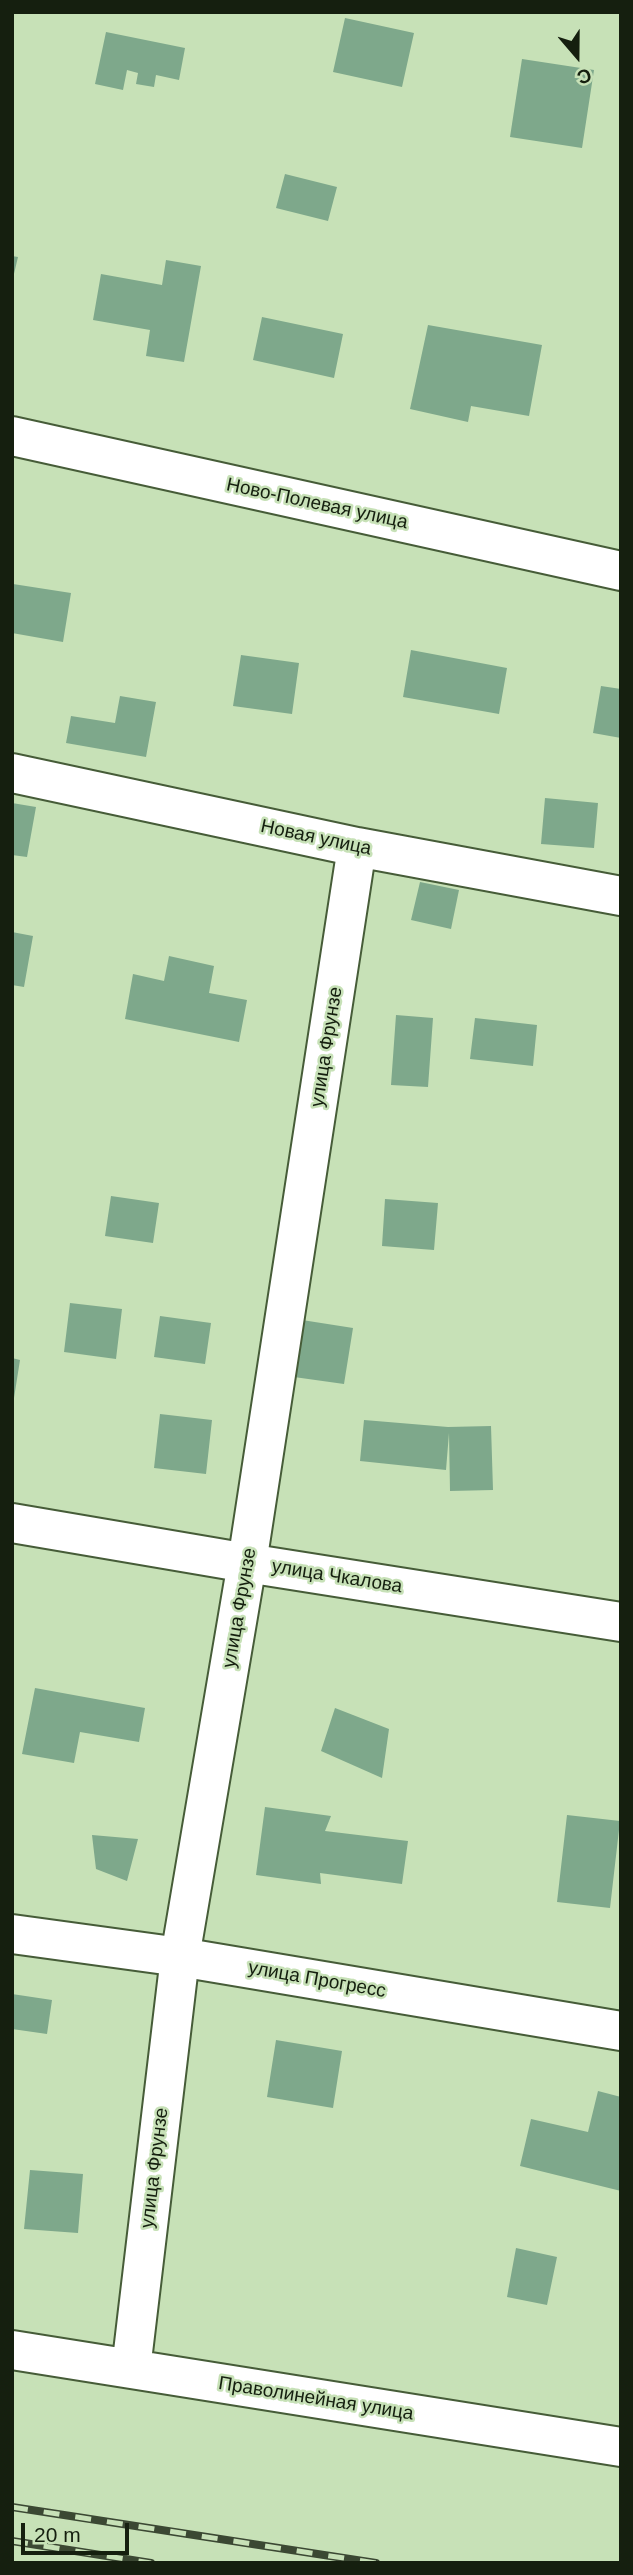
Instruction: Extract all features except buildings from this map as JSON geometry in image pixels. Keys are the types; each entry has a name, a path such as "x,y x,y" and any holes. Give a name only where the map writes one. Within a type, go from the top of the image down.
{"street":[{"name":"Ново-Полевая улица","path":"12,436 621,571"},
{"name":"Новая улица","path":"12,774 358,847 621,896"},
{"name":"улица Фрунзе","path":"131,2369 180,1957 247,1563 358,847"},
{"name":"улица Чкалова","path":"12,1523 247,1563 621,1620"},
{"name":"улица Прогресс","path":"12,1934 180,1957 621,2031"},
{"name":"Праволинейная улица","path":"12,2350 621,2447"}],"railway":[{"path":"12,2507 376,2563"},
{"path":"12,2541 151,2563"}]}
